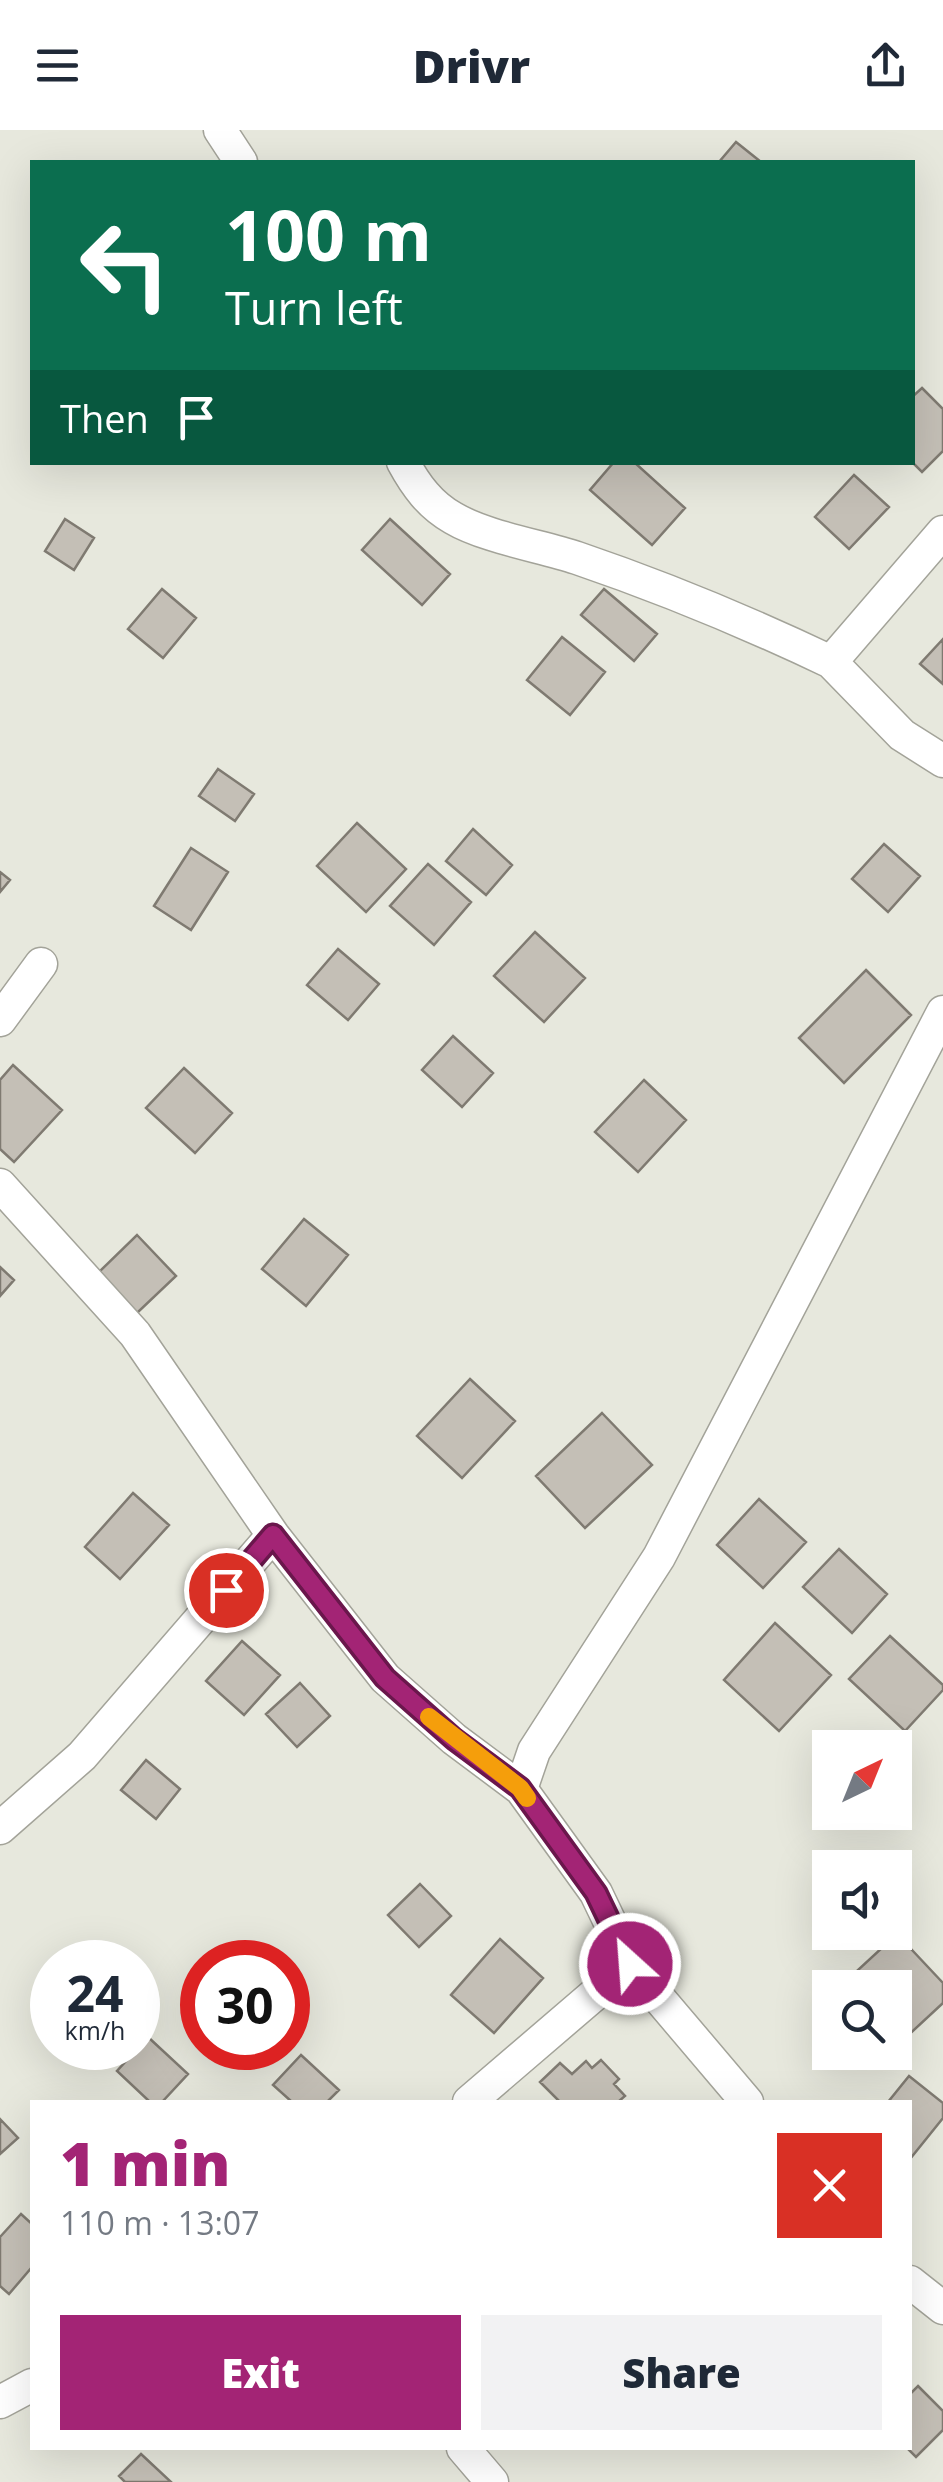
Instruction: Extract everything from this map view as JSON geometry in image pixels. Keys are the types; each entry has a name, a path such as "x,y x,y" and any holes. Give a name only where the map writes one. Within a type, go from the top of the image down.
{"street":[{"path":"220,130 240,160"},
{"path":"406,465 416,486 457,521 578,558 723,611 831,662 902,735 943,761"},
{"path":"831,662 943,532"},
{"path":"0,1020 41,964"},
{"path":"520,1788 534,1752 659,1558 943,1012"},
{"path":"0,1185 135,1334 273,1535 385,1678 454,1739 520,1788 596,1893 630,1964 745,2100"},
{"path":"0,1828 82,1756 273,1535"},
{"path":"471,2100 630,1964"},
{"path":"912,2284 943,2308"},
{"path":"0,2402 30,2385"},
{"path":"465,2450 492,2482"}],"building":[{"path":"736,142 758,160 721,160"},
{"path":"922,388 943,409 943,451 922,472 915,465 915,394"},
{"path":"611,465 637,465 685,508 652,545 590,490"},
{"path":"854,475 889,507 849,549 815,517"},
{"path":"65,519 94,538 74,570 45,551"},
{"path":"390,519 450,574 422,605 362,550"},
{"path":"162,589 196,618 163,658 128,629"},
{"path":"604,589 657,634 634,661 581,615"},
{"path":"562,637 605,672 570,715 527,680"},
{"path":"943,639 943,684 920,664"},
{"path":"218,769 254,794 235,821 199,796"},
{"path":"357,823 406,869 366,912 317,866"},
{"path":"473,829 512,865 486,895 446,861"},
{"path":"884,844 920,876 888,912 852,879"},
{"path":"191,848 228,872 191,930 154,906"},
{"path":"428,864 471,902 434,945 390,906"},
{"path":"0,872 10,880 0,892"},
{"path":"535,932 585,978 544,1022 494,976"},
{"path":"338,949 379,984 348,1020 307,985"},
{"path":"866,970 911,1015 844,1083 799,1038"},
{"path":"453,1036 493,1073 462,1107 422,1070"},
{"path":"13,1065 62,1110 14,1162 0,1149 0,1080"},
{"path":"184,1068 232,1113 195,1153 146,1108"},
{"path":"644,1080 686,1120 638,1172 595,1132"},
{"path":"304,1219 348,1255 306,1306 262,1269"},
{"path":"137,1235 176,1276 137,1313 98,1273"},
{"path":"0,1267 14,1280 0,1296"},
{"path":"470,1379 515,1421 462,1478 417,1436"},
{"path":"602,1413 652,1465 585,1528 536,1476"},
{"path":"133,1493 169,1525 120,1579 85,1547"},
{"path":"759,1499 806,1542 763,1588 717,1545"},
{"path":"839,1549 887,1594 852,1633 803,1587"},
{"path":"775,1623 831,1675 779,1731 724,1680"},
{"path":"890,1636 943,1685 943,1690 904,1730 849,1679"},
{"path":"242,1641 280,1675 244,1715 206,1681"},
{"path":"300,1683 330,1716 297,1747 266,1714"},
{"path":"146,1760 180,1789 156,1819 121,1790"},
{"path":"420,1884 451,1916 419,1947 388,1915"},
{"path":"500,1939 543,1978 494,2033 451,1995"},
{"path":"880,1950 912,1950 943,1983 943,2003 912,2032 912,1970 858,1970"},
{"path":"160,2048 188,2074 164,2100 148,2100 117,2071 160,2070"},
{"path":"601,2060 619,2079 614,2084 625,2096 620,2100 558,2100 540,2082 560,2063 572,2074 586,2061 592,2068"},
{"path":"310,2063 339,2090 329,2100 290,2100 273,2085 287,2070 310,2070"},
{"path":"909,2076 943,2103 943,2118 912,2157 912,2100 890,2100"},
{"path":"0,2119 18,2138 0,2154"},
{"path":"21,2214 30,2222 30,2269 9,2294 0,2286 0,2237"},
{"path":"918,2386 943,2411 943,2430 916,2457 909,2450 912,2392"},
{"path":"141,2454 171,2482 125,2482 119,2476"}],"slow traffic":[{"path":"429,1717 520,1788 527,1798"}],"route":[{"path":"226,1590 273,1535 385,1678 454,1739 520,1788 596,1893 630,1964"}]}
